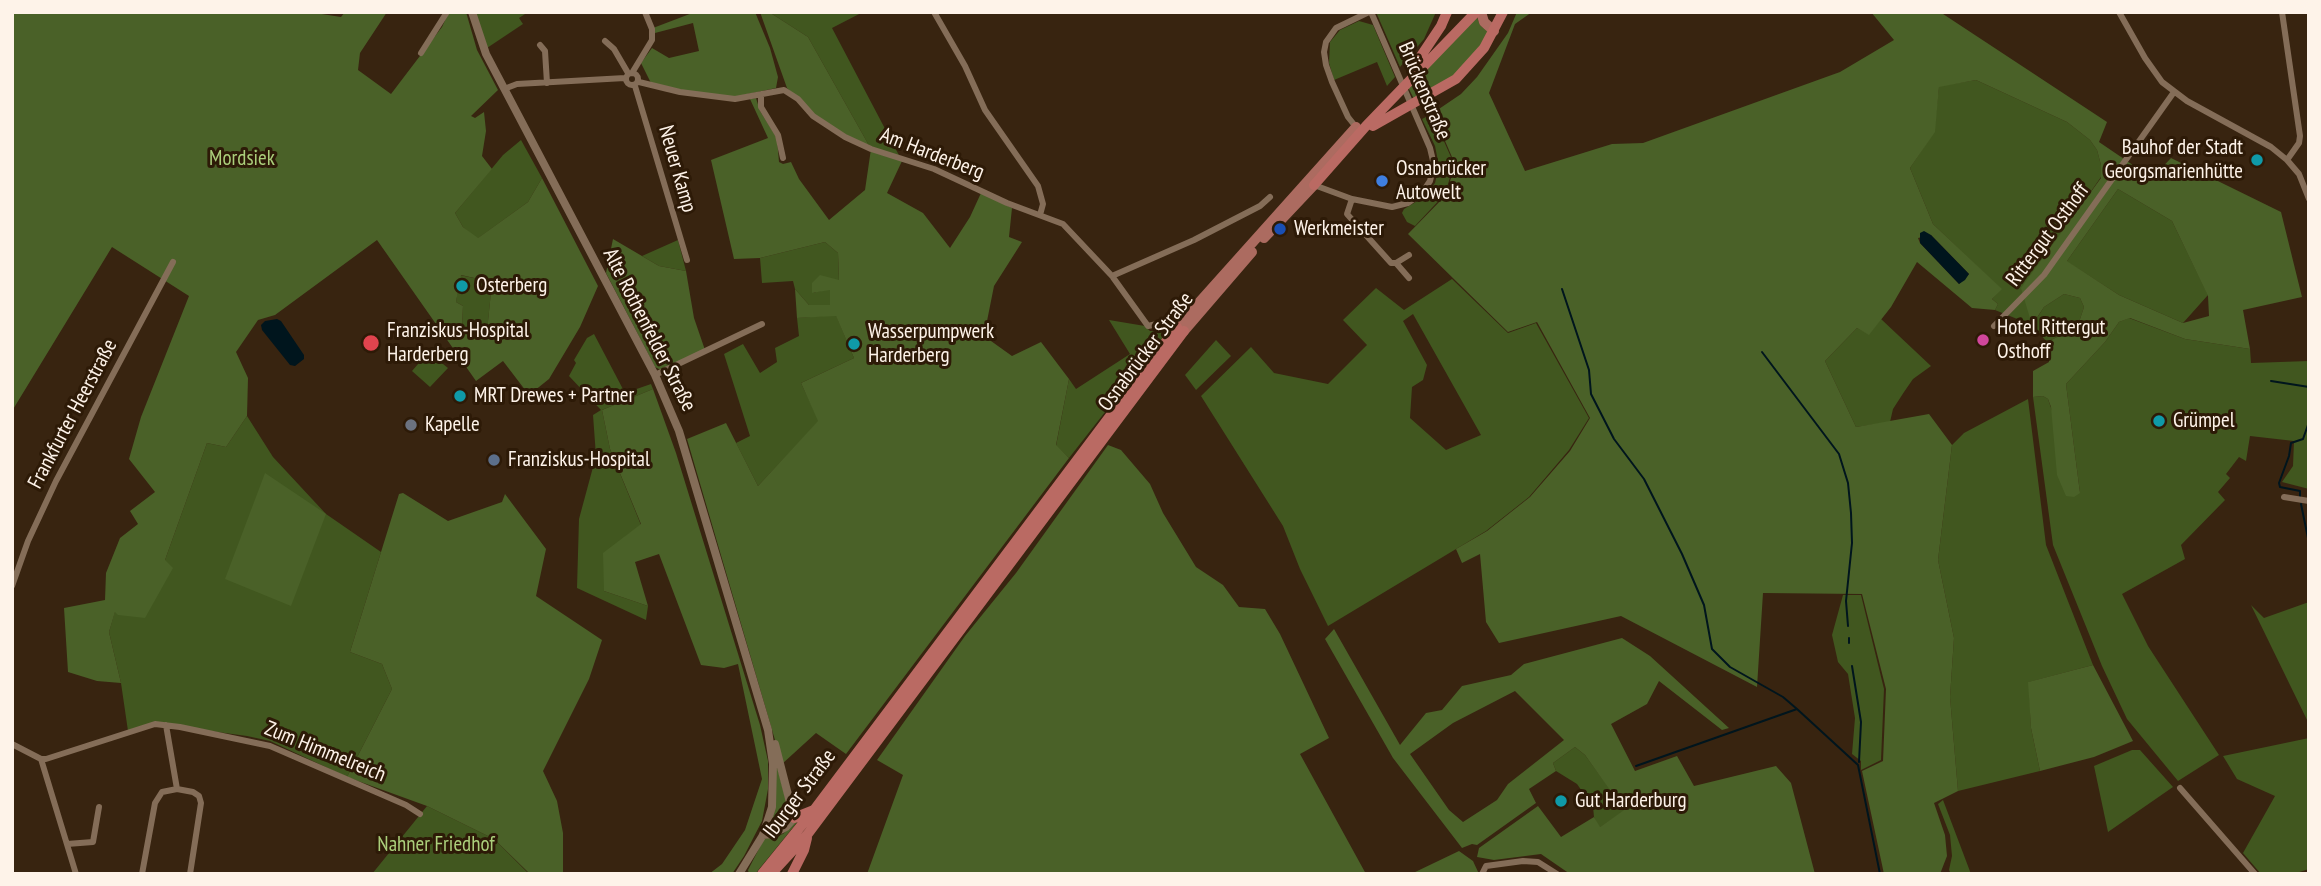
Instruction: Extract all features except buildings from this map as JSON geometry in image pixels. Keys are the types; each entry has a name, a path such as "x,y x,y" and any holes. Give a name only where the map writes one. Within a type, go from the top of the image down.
{"highway":[{"path":"1415,65 1447,12"},
{"path":"1346,148 1383,119 1456,79 1484,48 1503,12"},
{"name":"Osnabrücker Straße","path":"1356,127 1415,65 1477,13"},
{"name":"Osnabrücker Straße","path":"1314,184 1477,13"},
{"name":"Osnabrücker Straße","path":"873,738 1180,329"},
{"name":"Iburger Straße","path":"762,874 873,738"},
{"name":"Iburger Straße","path":"771,874 807,835 873,738"},
{"path":"794,818 814,810"},
{"path":"792,874 804,850 807,835"}],"main road":[{"path":"1477,13 1495,28"},
{"name":"Osnabrücker Straße","path":"1180,329 1356,127"},
{"name":"Osnabrücker Straße","path":"1180,329 1314,184"}],"street":[{"path":"421,53 447,12"},
{"name":"Alte Rothenfelder Straße","path":"472,12 486,54 655,375 679,430 767,725"},
{"path":"504,89 517,84 628,75 652,40 652,29 645,12"},
{"path":"934,12 965,66 985,110 1038,186 1043,204 1040,215"},
{"path":"1356,127 1348,117 1332,82 1324,52 1326,42 1336,28 1370,12"},
{"name":"Brückenstraße","path":"1314,184 1352,199 1392,207 1408,203 1422,193 1430,181 1434,165 1430,148 1370,12"},
{"path":"2119,12 2149,65 2174,92 2187,102 2253,135 2287,160 2299,174 2309,199"},
{"path":"2282,12 2300,136 2287,160"},
{"path":"605,41 614,48 628,75 637,84"},
{"path":"540,45 545,51 547,83"},
{"name":"Am Harderberg","path":"637,84 735,99 784,90 798,99 813,116 845,137 871,149 934,169 1007,203 1054,219 1069,229 1112,276 1148,326 1165,321 1180,329"},
{"name":"Neuer Kamp","path":"637,84 687,260"},
{"name":"Rittergut Osthoff","path":"1994,326 2044,275 2174,92"},
{"path":"761,95 761,107 780,139 783,158"},
{"path":"1112,276 1195,240 1261,206 1270,197"},
{"path":"1352,199 1347,214 1391,263 1409,255"},
{"name":"Frankfurter Heerstraße","path":"12,586 28,541 56,481 173,262"},
{"path":"1396,263 1409,278"},
{"path":"655,375 762,324"},
{"path":"2284,497 2309,501"},
{"name":"Zum Himmelreich","path":"41,759 128,731 155,724 166,725 218,733 270,746 406,805 420,814"},
{"path":"166,725 177,789"},
{"path":"767,725 773,734 794,818"},
{"name":"Iburger Straße","path":"740,873 763,835 772,807 774,786 767,725"},
{"path":"12,744 41,759 76,874"},
{"path":"2180,788 2255,874"},
{"path":"142,874 155,803 162,792 177,789 193,792 199,796 201,803 190,874"},
{"path":"67,844 93,842 99,807"},
{"name":"Iburger Straße","path":"763,835 773,834 786,827 794,818"},
{"path":"1482,874 1486,866 1523,861 1538,862 1556,874"}],"green space":[{"name":"Mordsiek","path":"12,12 309,12 341,17 345,12 387,12 360,53 358,70 391,94 442,27 449,12 466,12 477,50 498,90 471,116 475,118 484,112 486,131 482,156 492,169 455,213 463,227 478,238 528,202 542,178 598,286 580,327 549,379 529,395 503,361 476,381 377,240 275,315 258,320 236,352 248,378 247,416 226,447 207,443 165,560 173,568 145,618 118,615 115,612 109,632 121,683 97,681 68,672 64,608 105,600 106,573 120,538 138,524 130,511 155,492 129,459 141,417 189,296 112,247 12,411","holes":["461,275 492,282 487,331 462,327 463,306 456,302"]},
{"path":"475,12 528,12 519,18 523,24 487,48"},
{"path":"695,12 755,12 770,48 778,77 776,88 734,97 651,83 641,63 652,48 669,58 699,51 693,23 655,33 653,28"},
{"path":"760,12 769,12 808,37 871,149 813,116 787,88"},
{"path":"769,12 863,12 832,28 902,161 871,149 808,37"},
{"path":"1376,12 1436,12 1424,39 1400,67"},
{"path":"1517,12 1532,12 1515,24 1489,93 1525,171 1612,144 1643,143 1840,72 1894,40 1871,12 1940,12 2107,122 2099,142 2152,178 2171,158 2281,212 2302,297 2243,310 2250,349 2185,339 2130,318 2119,322 2105,342 2066,384 2080,493 2074,497 2066,496 2057,475 2051,407 2048,399 2043,396 2033,397 2033,371 2049,362 2047,342 2065,333 2080,319 2084,307 2080,298 2064,294 2044,307 2032,325 2021,288 2101,178 2097,150 2090,140 2067,122 1976,80 1939,87 1935,132 1910,168 1933,224 2002,289 1992,299 1998,304 1995,310 1972,308 1917,262 1891,307 1869,335 1857,328 1825,361 1856,427 1929,414 1952,445 1938,560 1954,638 1950,697 1958,791 1934,803 1945,835 1947,856 1940,874 1884,874 1862,771 1883,761 1886,689 1862,594 1763,593 1757,687 1621,616 1499,643 1486,622 1480,554 1462,563 1456,549 1487,531 1530,497 1570,451 1590,418 1537,322 1508,332 1408,234 1446,195 1455,164 1433,113 1461,94 1477,77 1508,33","holes":["2118,189 2172,221 2208,296 2209,316 2183,323 2119,295 2067,261","1931,235 1969,274 1959,284 1920,243 1918,238"]},
{"path":"1477,17 1480,25 1489,33 1480,48 1454,76 1414,99 1408,87"},
{"path":"1359,21 1373,25 1395,77 1387,86 1377,62 1334,80 1329,63 1330,42 1340,30"},
{"path":"1976,80 2067,122 2090,140 2097,150 2101,177 2050,250 2067,261 2118,189 2172,221 2208,295 2183,323 2119,295 2049,250 2033,324 2044,307 2064,294 2080,298 2084,307 2080,319 2065,333 2047,342 2032,325 1995,310 1998,304 1992,299 2001,289 1933,224 1910,168 1934,132 1939,86"},
{"path":"756,98 760,111 777,138 779,162 791,162 799,179 829,220 865,190 871,149 902,161 887,193 923,213 950,248 970,217 981,193 1012,208 1009,237 1022,242 994,286 984,336 1012,356 1041,342 1069,379 1056,445 1069,458 846,754 816,733 782,764 687,439 726,423 758,486 818,421 801,383 854,358 836,316 797,318 795,289 809,305 830,305 830,290 812,293 812,283 820,275 839,280 838,253 825,242 760,258 734,259 711,160 768,138 750,99"},
{"path":"1432,114 1454,164 1445,194 1415,226 1407,222 1402,213 1424,197 1435,183 1439,166 1435,146 1422,119"},
{"path":"521,140 542,178 528,202 477,239 463,227 455,213 503,155"},
{"path":"613,239 659,266 686,271 694,318 705,350 661,370 655,367 606,273"},
{"path":"678,240 686,271 659,266 642,256"},
{"path":"825,242 838,253 839,281 812,293 830,289 831,305 809,305 795,289 793,281 762,283 760,258"},
{"path":"460,275 492,282 487,332 462,327 463,306 456,302"},
{"path":"1452,279 1508,333 1536,323 1589,418 1569,450 1529,497 1486,531 1328,626 1300,569 1283,526 1201,396 1251,347 1274,373 1328,384 1367,345 1343,320 1376,288 1404,310","holes":["1413,314 1481,435 1446,450 1410,418 1412,387 1423,380 1427,365 1403,321"]},
{"path":"836,315 854,358 801,383 819,421 758,486 736,443 750,436 724,354 743,344 760,373 777,362 775,348 799,336 797,318"},
{"path":"2129,318 2185,339 2250,349 2251,363 2309,361 2309,489 2282,482 2293,466 2294,441 2250,436 2246,461 2239,457 2226,474 2230,478 2218,492 2225,500 2181,545 2185,559 2122,594 2148,646 2219,755 2178,781 2127,719 2102,666 2053,545 2033,397 2043,396 2048,399 2080,493 2066,384 2105,342 2119,322"},
{"path":"1881,319 1931,366 1913,379 1893,409 1890,422 1856,427 1825,361 1857,328 1869,334"},
{"path":"1109,320 1145,326 1150,331 1156,331 1167,324 1170,329 1069,458 1056,446 1069,379 1076,389 1130,354"},
{"path":"594,334 625,393 651,384 653,389 602,410 610,449 641,525 626,536 604,591 648,606 646,620 577,588 579,519 596,456 593,415 601,410 569,376 576,363 574,360 587,338"},
{"path":"1216,340 1231,356 1196,390 1185,375"},
{"path":"425,356 434,364 438,360 448,368 430,387 412,371"},
{"path":"653,389 676,453 760,725 768,761 768,789 762,821 732,874 709,874 722,864 745,830 762,779 738,664 724,668 701,665 659,554 635,562 648,606 604,591 603,553 641,524 610,449 602,410"},
{"path":"2028,399 2046,545 2093,665 2029,682 2031,728 2040,771 1958,791 1950,697 1954,638 1938,560 1952,445 1964,433"},
{"path":"247,416 273,457 326,514 381,552 350,652 382,664 392,689 347,777 270,741 247,736 166,725 128,731 121,683 109,632 115,611 165,560 207,443 226,447"},
{"path":"1108,445 1121,450 1150,484 1163,513 1196,567 1223,585 1239,607 1265,609 1280,634 1329,738 1300,754 1366,874 867,874 903,775 877,760 965,636 1016,573"},
{"path":"265,473 326,514 291,606 225,579"},
{"path":"403,493 448,521 502,502 505,494 546,549 536,596 602,640 589,679 543,771 557,801 563,833 563,874 530,874 494,839 427,806 347,777 392,689 382,664 350,652 399,494"},
{"path":"1843,595 1861,595 1884,689 1881,760 1861,770 1861,761 1852,754 1855,718 1848,674 1838,662 1832,635"},
{"path":"2309,602 2309,724 2251,605 2264,618"},
{"path":"1334,629 1400,745 1426,713 1442,710 1462,686 1511,675 1524,664 1622,638 1650,656 1729,728 1722,730 1659,681 1647,704 1611,724 1635,771 1677,756 1694,786 1776,766 1791,783 1815,874 1570,874 1541,854 1494,860 1477,857 1479,848 1538,806 1561,837 1594,817 1600,827 1624,810 1585,755 1575,747 1553,763 1556,771 1529,789 1536,803 1477,845 1462,848 1393,758 1325,639","holes":["1515,691 1564,740 1508,784 1497,800 1463,822 1449,810 1410,754 1453,723"]},
{"path":"2093,665 2133,741 2094,757 2040,771 2031,728 2028,682"},
{"path":"2309,738 2309,869 2293,874 2261,874 2243,853 2275,796 2237,779 2223,756"},
{"path":"1575,747 1585,755 1625,810 1599,828 1593,807 1577,784 1556,771 1553,763"},
{"path":"2132,750 2140,750 2173,787 2108,832 2094,766"},
{"path":"776,762 790,816 785,824 774,831 769,828 776,789"},
{"path":"1943,800 1971,874 1951,874 1949,870 1952,856 1950,835 1938,804"},
{"name":"Nahner Friedhof","path":"427,806 494,839 529,874 372,874"},
{"path":"799,820 755,874 749,874 748,870 764,839 783,834"},
{"path":"1459,851 1473,861 1479,874 1411,874"}],"water":[{"path":"1924,231 1969,274 1965,280 1959,284 1920,243 1920,233"},
{"path":"277,319 304,355 304,359 295,366 290,365 262,330 261,325 265,321"}],"waterway":[{"path":"1562,289 1589,370 1591,394 1614,439 1644,479 1682,554 1704,605 1712,649 1730,667 1783,697 1797,709"},
{"path":"1762,352 1839,454 1848,483 1851,513 1852,543 1846,601 1848,626"},
{"path":"2271,381 2309,387"},
{"path":"2300,498 2300,491 2280,487 2279,483 2291,443 2303,439 2309,422"},
{"path":"2301,504 2309,543"},
{"path":"1849,638 1849,643"},
{"path":"1852,666 1861,722 1859,762"},
{"path":"1636,766 1797,709 1858,765 1880,874"}],"place":[{"name":"Bauhof der Stadt Georgsmarienhütte","path":"2257,160"},
{"name":"Osnabrücker Autowelt","path":"1382,181"},
{"name":"Werkmeister","path":"1280,229"},
{"name":"Osterberg","path":"462,286"},
{"name":"Hotel Rittergut Osthoff","path":"1983,340"},
{"name":"Franziskus-Hospital Harderberg","path":"371,343"},
{"name":"Wasserpumpwerk Harderberg","path":"854,344"},
{"name":"MRT Drewes + Partner","path":"460,396"},
{"name":"Grümpel","path":"2159,421"},
{"name":"Kapelle","path":"411,425"},
{"name":"Franziskus-Hospital","path":"494,460"},
{"name":"Gut Harderburg","path":"1561,801"}]}
